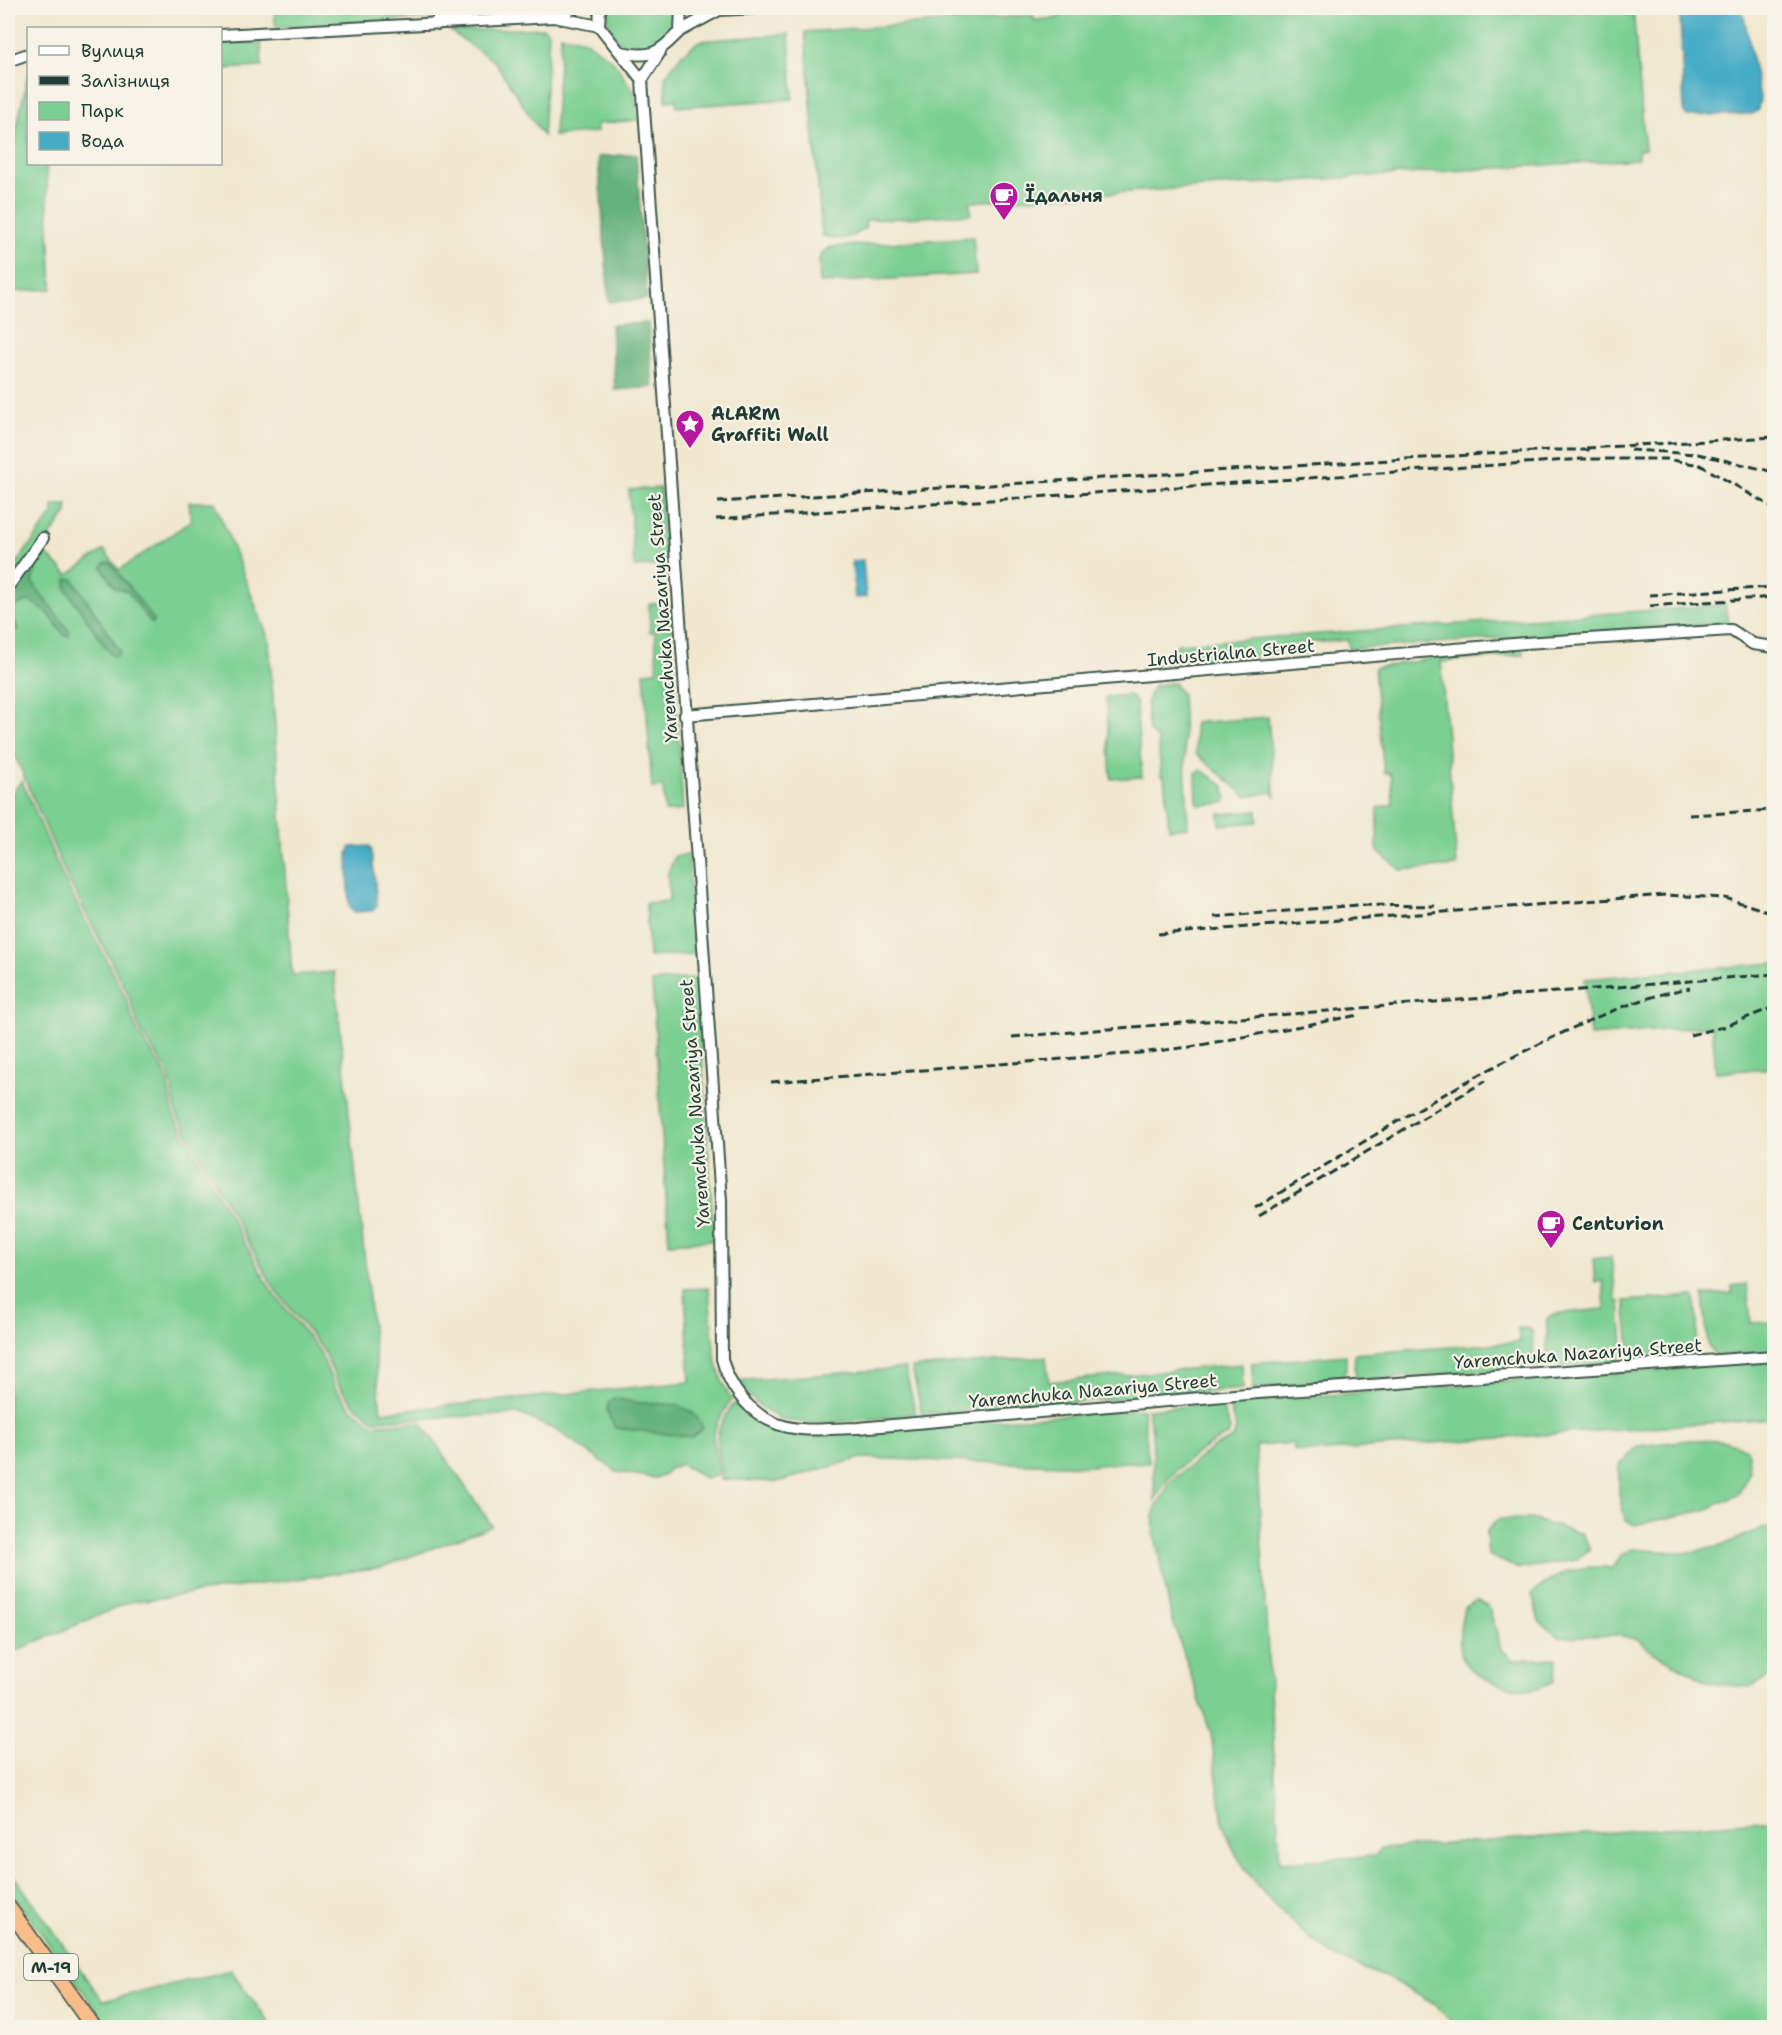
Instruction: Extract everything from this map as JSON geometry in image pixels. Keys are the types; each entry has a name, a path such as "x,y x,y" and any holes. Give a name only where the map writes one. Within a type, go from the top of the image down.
{"highway":[{"name":"М-19","path":"8,1907 94,2028"}],"street":[{"path":"438,8 438,24"},
{"path":"554,17 575,8"},
{"path":"599,26 600,8"},
{"path":"680,31 681,8"},
{"path":"222,35 554,17 599,26 642,80 660,52 680,31 715,9 759,8"},
{"path":"621,52 640,56 660,52"},
{"path":"8,61 27,54"},
{"name":"Yaremchuka Nazariya Street","path":"642,80 660,306 685,715 721,1201 722,1359 727,1378 737,1396 750,1408 782,1426 801,1430 858,1428 1213,1397 1774,1356"},
{"path":"8,586 43,538"},
{"name":"Industrialna Street","path":"685,715 1526,643 1731,630 1753,644 1774,647"}],"green space":[{"path":"273,8 429,8 433,18 276,27"},
{"path":"609,8 674,8 674,25 667,38 655,46 642,48 628,46 616,39 609,26"},
{"path":"1143,8 1633,8 1645,149 1638,150 1638,159 970,202 971,214 866,220 865,228 851,236 833,238 822,235 805,32 1033,15 1034,20 1058,18 1061,13"},
{"path":"544,28 549,33 543,136 495,62 450,31"},
{"path":"789,34 793,99 677,107 676,100 666,101 665,77 681,55 699,41"},
{"path":"561,35 585,40 613,61 635,93 638,120 597,124 597,132 554,136"},
{"path":"261,42 262,67 222,69 222,43"},
{"path":"27,80 27,165 46,165 52,289 8,292 8,168"},
{"path":"636,154 647,299 609,302 598,157"},
{"path":"973,237 976,274 820,283 819,259 824,251 831,247"},
{"path":"648,323 653,387 615,390 611,325"},
{"path":"660,488 666,565 634,567 629,490"},
{"path":"189,502 215,502 269,640 292,975 334,972 381,1412 690,1382 685,1289 709,1288 716,1361 725,1388 732,1400 720,1418 713,1438 719,1467 717,1476 705,1478 681,1464 670,1468 663,1476 655,1478 617,1472 558,1431 520,1414 374,1420 354,1405 339,1386 323,1350 274,1288 177,1115 168,1072 139,1028 129,996 66,875 8,739 8,575 53,514 53,505 67,505 67,513 41,549 68,575 104,550 119,570 191,521"},
{"path":"40,555 32,582 69,631 69,636 64,635 48,613 30,601 16,605 12,613 18,629 8,636 8,594"},
{"path":"106,562 111,563 154,620 153,623 127,591 115,588 102,567"},
{"path":"67,579 73,579 120,651 117,656 111,655 66,589"},
{"path":"670,603 683,810 665,812 663,787 652,788 644,672 657,671 655,632 650,632 649,604"},
{"path":"1725,605 1728,623 1349,649 1348,640 1294,644 1265,655 1151,664 1179,644"},
{"path":"1523,650 1524,655 1441,662 1457,866 1400,870 1377,850 1378,808 1393,804 1391,774 1384,773 1374,668 1432,657"},
{"path":"1174,683 1182,695 1188,827 1169,829 1158,740 1149,732 1147,707 1149,696 1155,685"},
{"path":"1129,695 1136,702 1142,777 1111,779 1106,697"},
{"path":"1268,717 1275,798 1272,792 1247,797 1196,754 1194,723"},
{"path":"1201,770 1224,786 1227,799 1224,803 1199,805 1197,803 1196,773"},
{"path":"22,781 63,877 126,998 136,1029 165,1073 174,1116 271,1290 320,1352 335,1388 351,1408 373,1424 421,1422 492,1526 382,1567 130,1602 8,1654 8,798"},
{"path":"1257,811 1258,822 1220,825 1219,814"},
{"path":"688,855 694,954 649,957 646,903 669,901 668,873 675,856"},
{"path":"1774,963 1774,1068 1716,1072 1712,1026 1590,1036 1585,979"},
{"path":"697,978 714,1240 669,1243 652,982"},
{"path":"1611,1257 1617,1301 1620,1302 1623,1348 1617,1362 1561,1366 1547,1354 1547,1319 1553,1314 1605,1309 1603,1281 1595,1282 1593,1259"},
{"path":"1747,1284 1751,1323 1774,1322 1774,1351 1715,1356 1708,1346 1703,1295 1732,1293 1732,1286"},
{"path":"1694,1296 1697,1336 1687,1356 1638,1360 1630,1347 1625,1301"},
{"path":"1518,1328 1527,1328 1532,1331 1534,1360 1524,1368 1356,1381 1354,1354 1520,1342"},
{"path":"1346,1355 1346,1369 1340,1382 1253,1389 1252,1363"},
{"path":"1046,1357 1049,1382 1242,1364 1243,1389 922,1414 912,1368"},
{"path":"1774,1361 1774,1418 1310,1452 1295,1451 1293,1443 1256,1446 1280,1862 1375,1856 1380,1849 1774,1820 1774,2027 1457,2027 1437,2006 1390,1979 1337,1958 1310,1938 1272,1903 1253,1880 1235,1853 1223,1824 1211,1734 1171,1616 1153,1527 1155,1510 1171,1481 1212,1448 1233,1438 1236,1429 1228,1403"},
{"path":"905,1368 916,1414 846,1421 808,1422 779,1418 761,1407 737,1381"},
{"path":"614,1398 686,1408 699,1419 703,1428 692,1437 615,1428 607,1412 608,1403"},
{"path":"735,1403 751,1419 795,1436 1143,1409 1149,1463 1126,1462 1090,1466 861,1458 777,1482 720,1479 722,1468 717,1444 718,1431 723,1419"},
{"path":"1223,1403 1224,1414 1230,1429 1228,1435 1195,1454 1177,1470 1155,1500 1152,1430 1147,1409"},
{"path":"1690,1440 1726,1441 1747,1449 1750,1471 1738,1495 1705,1510 1635,1525 1625,1521 1619,1494 1619,1465 1638,1446"},
{"path":"1498,1519 1531,1519 1582,1534 1590,1549 1575,1560 1519,1569 1488,1555 1486,1532"},
{"path":"1762,1528 1774,1530 1774,1675 1749,1687 1710,1683 1650,1651 1638,1640 1618,1635 1558,1637 1539,1621 1532,1594 1550,1580 1569,1571 1590,1567 1613,1568 1621,1555 1633,1549 1688,1553 1721,1546"},
{"path":"1477,1600 1489,1607 1501,1648 1512,1660 1557,1658 1554,1681 1537,1689 1518,1689 1484,1678 1467,1666 1461,1652 1460,1627 1464,1608"},
{"path":"8,1868 103,2001 231,1970 272,2027 109,2027 8,1888"}],"water":[{"path":"1682,8 1737,8 1743,11 1760,98 1758,110 1753,114 1687,116 1684,112 1680,15"},
{"path":"863,560 866,597 855,598 852,561"},
{"path":"369,846 372,851 377,905 373,911 353,912 349,903 348,853 351,847"}],"railway":[{"path":"1586,448 1774,437"},
{"path":"718,502 1550,450 1594,450"},
{"path":"1630,450 1698,454 1774,472"},
{"path":"716,519 1583,459 1666,459 1700,465 1774,508"},
{"path":"1649,595 1774,587"},
{"path":"1650,606 1774,597"},
{"path":"1689,815 1774,810"},
{"path":"1158,934 1665,895 1725,898 1774,913"},
{"path":"1214,917 1358,905 1435,906"},
{"path":"1012,1037 1774,974"},
{"path":"1255,1208 1359,1144 1501,1063 1593,1019 1631,1004 1690,988"},
{"path":"1690,1035 1723,1027 1774,1007"},
{"path":"771,1082 1140,1053 1190,1047 1359,1015"},
{"path":"1259,1216 1485,1081"}],"place":[{"name":"Їдальня","path":"1004,222"},
{"name":"ALARM Graffiti Wall","path":"690,450"},
{"name":"Centurion","path":"1551,1250"}]}
